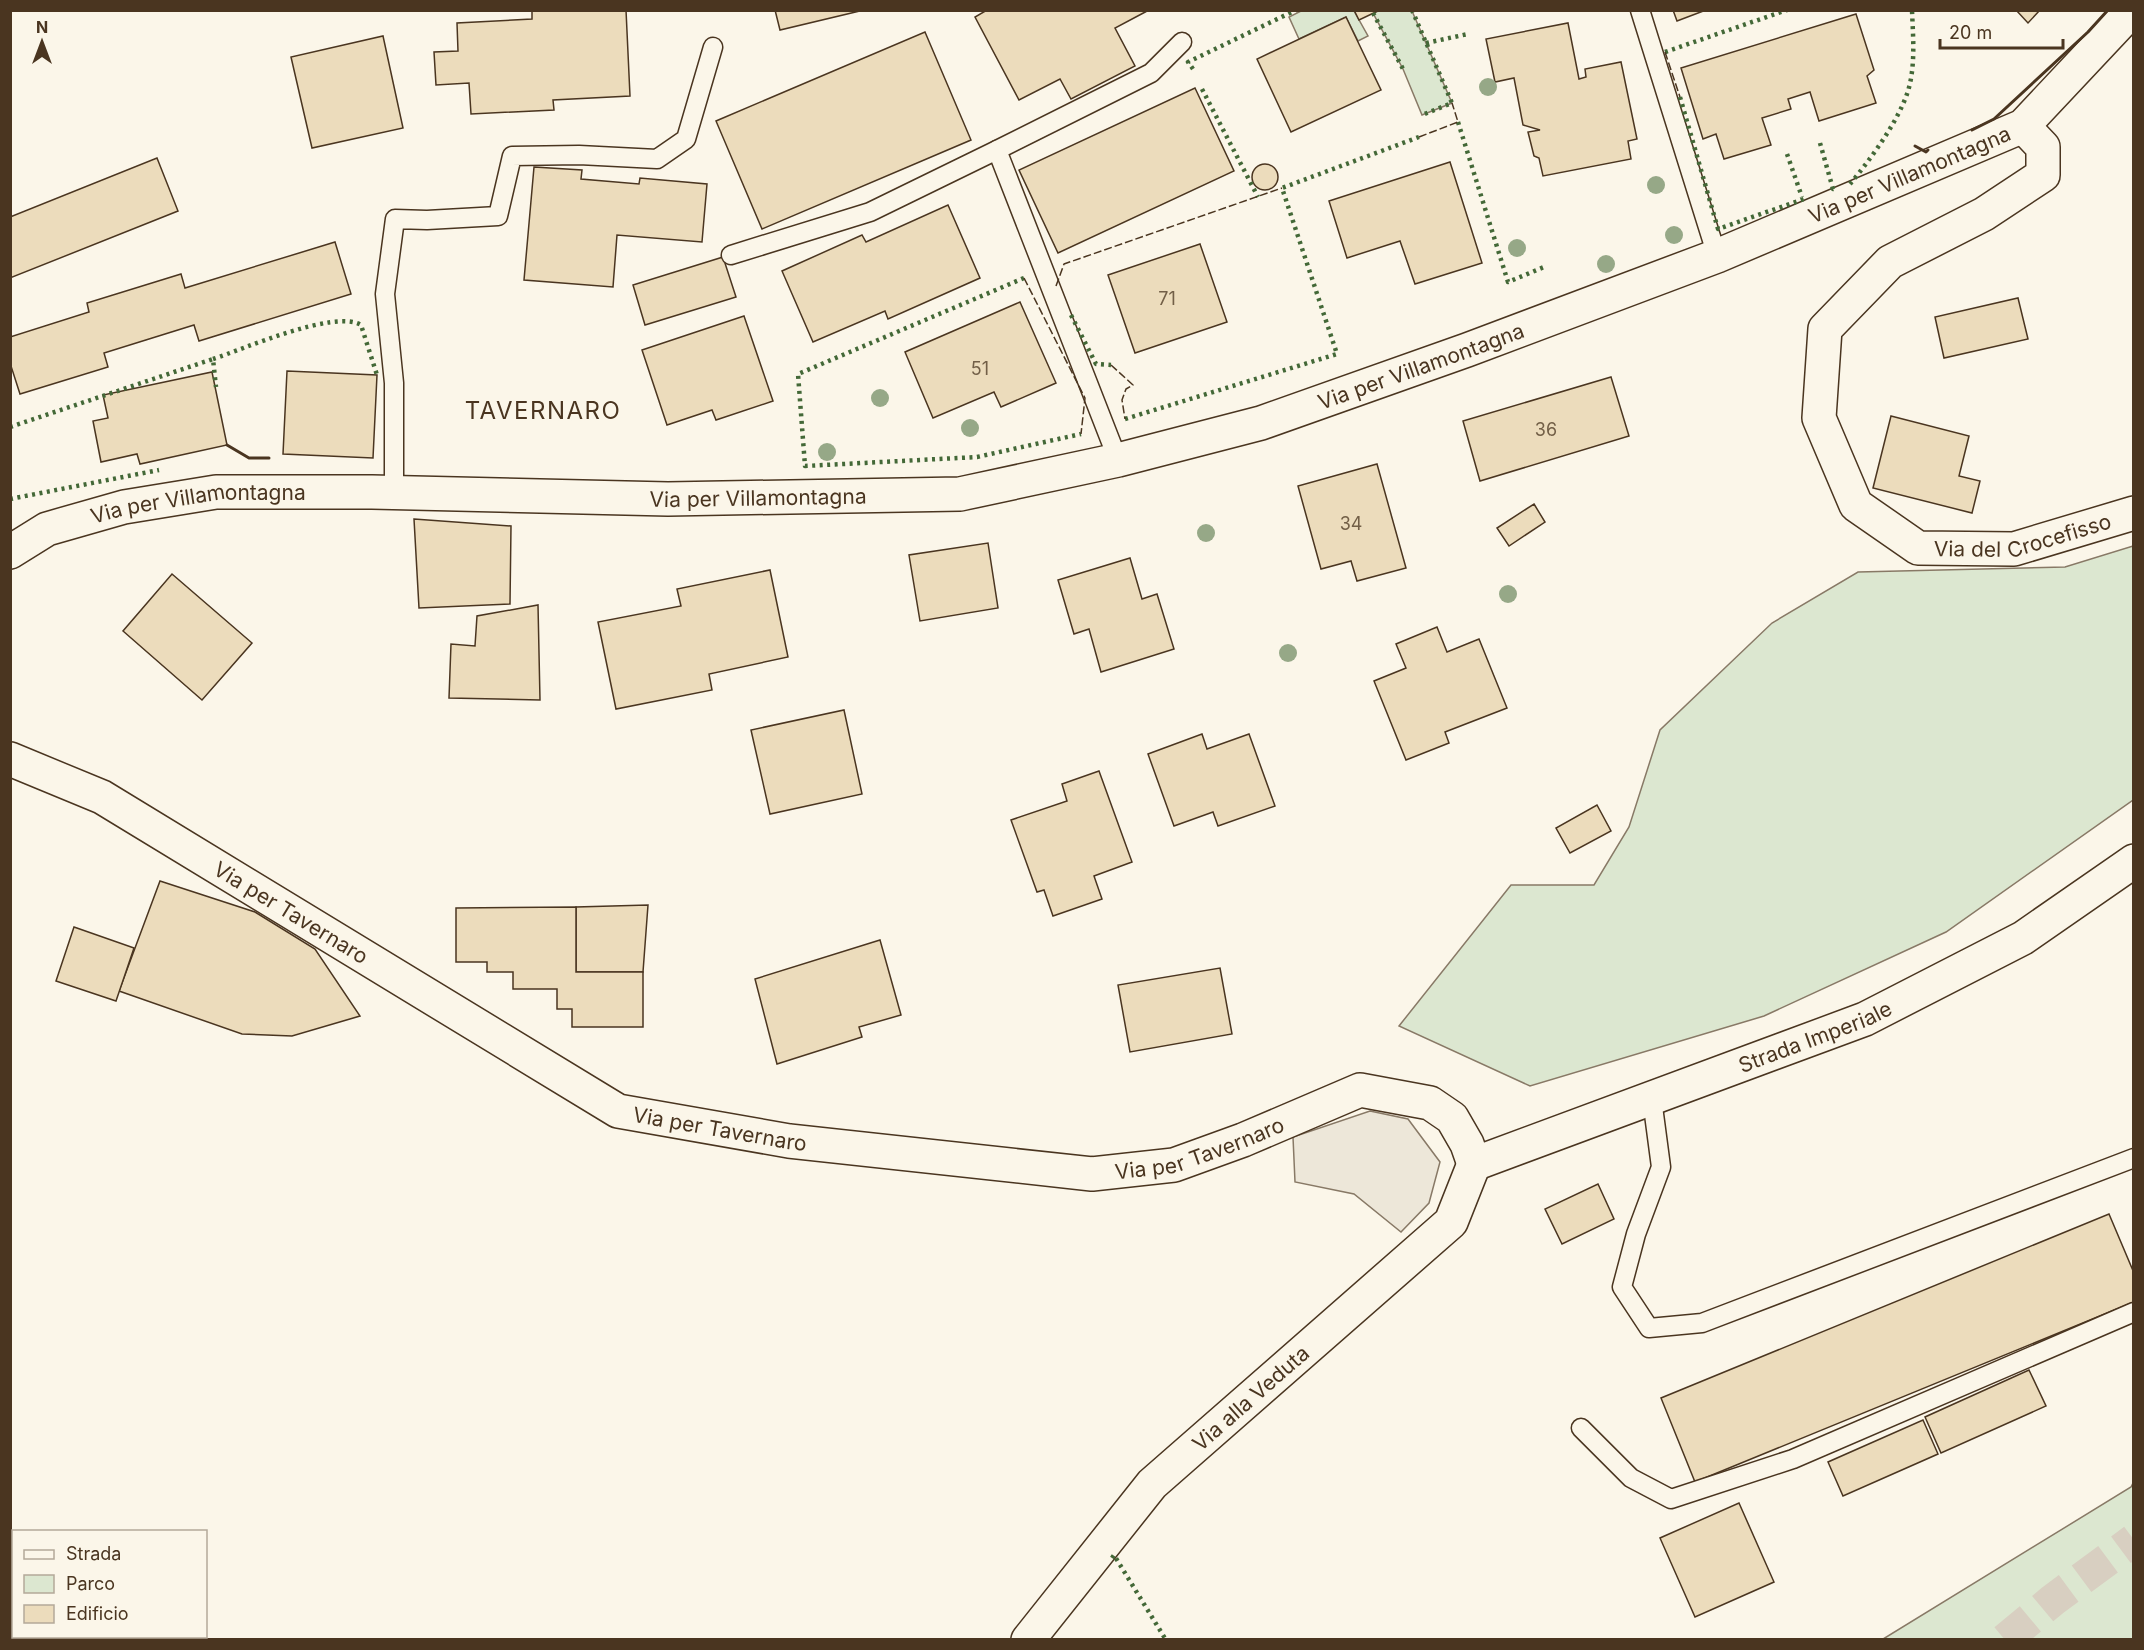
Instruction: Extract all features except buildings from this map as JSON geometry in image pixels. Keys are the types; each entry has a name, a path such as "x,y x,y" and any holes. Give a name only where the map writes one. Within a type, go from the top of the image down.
{"street":[{"name":"Via per Villamontagna","path":"10,552 47,529 58,525 124,507 216,492 668,499 960,494 1118,460 1261,423 1467,350 1717,256 2023,126 2132,10"},
{"name":"Via del Crocefisso","path":"2023,126 2043,147 2043,175 1984,214 1890,262 1825,329 1819,418 1856,505 1918,548 2014,549 2133,513"},
{"name":"Via per Tavernaro","path":"10,759 102,797 618,1111 789,1141 1092,1174 1173,1165 1243,1140 1360,1090 1430,1103 1452,1118 1467,1143 1474,1164"},
{"name":"Strada Imperiale","path":"1474,1164 1865,1019 2023,938 2133,861"},
{"name":"Via alla Veduta","path":"1028,1640 1152,1484 1451,1222 1474,1164"}],"lane":[{"path":"1640,10 1717,256"},
{"path":"731,255 870,212 1151,73 1182,42"},
{"path":"394,494 394,383 384,294 395,219 427,220 498,216 512,156 579,155 657,159 686,139 713,47"},
{"path":"998,150 1118,460"},
{"path":"1652,1098 1661,1167 1636,1234 1622,1287 1649,1328 1702,1323 2133,1158"},
{"path":"1581,1428 1631,1478 1671,1499 1793,1459 2133,1312"}],"green space":[{"path":"1301,11 1354,11 1368,36 1358,41 1346,17 1299,39 1289,17"},
{"path":"1412,11 1452,103 1422,115 1403,69 1373,13"},
{"path":"2133,546 2133,800 1946,932 1764,1016 1530,1086 1399,1026 1511,885 1594,885 1629,827 1660,730 1772,623 1858,572 2065,567"},
{"path":"2133,1483 2133,1639 1883,1639 2131,1487"}],"shaded area":[{"path":"1370,1111 1408,1119 1440,1162 1429,1203 1401,1232 1354,1194 1295,1182 1293,1137"}],"tunnel":[{"path":"2005,1640 2053,1600 2134,1540"}],"hedge":[{"path":"1193,69 1188,62 1296,10"},
{"path":"1412,10 1452,103 1422,115"},
{"path":"1665,52 1787,10"},
{"path":"1850,184 1890,129 1907,94 1913,63 1912,10"},
{"path":"1373,13 1403,69"},
{"path":"1426,43 1468,34"},
{"path":"1202,89 1258,197"},
{"path":"1680,97 1718,229 1804,199"},
{"path":"1458,122 1508,282 1544,267"},
{"path":"1125,419 1337,354 1282,188 1419,137"},
{"path":"1820,143 1833,189 1836,188"},
{"path":"1787,154 1802,197"},
{"path":"1024,278 798,374 805,466 977,457 1081,434"},
{"path":"1071,315 1096,364 1111,365"},
{"path":"213,359 288,332 331,322 348,321 361,325 377,375"},
{"path":"10,427 213,359 216,387"},
{"path":"10,499 159,470"},
{"path":"1112,1558 1114,1555 1166,1640"}],"fence":[{"path":"1665,52 1680,97"},
{"path":"1419,137 1458,122 1452,103"},
{"path":"1056,286 1064,264 1282,188"},
{"path":"1024,278 1085,398 1081,434"},
{"path":"1111,365 1133,385 1126,389 1122,400 1125,419"}],"wall":[{"path":"1972,130 1994,119 2088,32 2108,10"},
{"path":"1915,146 1926,152 1928,150"},
{"path":"227,445 249,458 269,458"}],"district":[{"name":"TAVERNARO","path":"543,410"}]}
